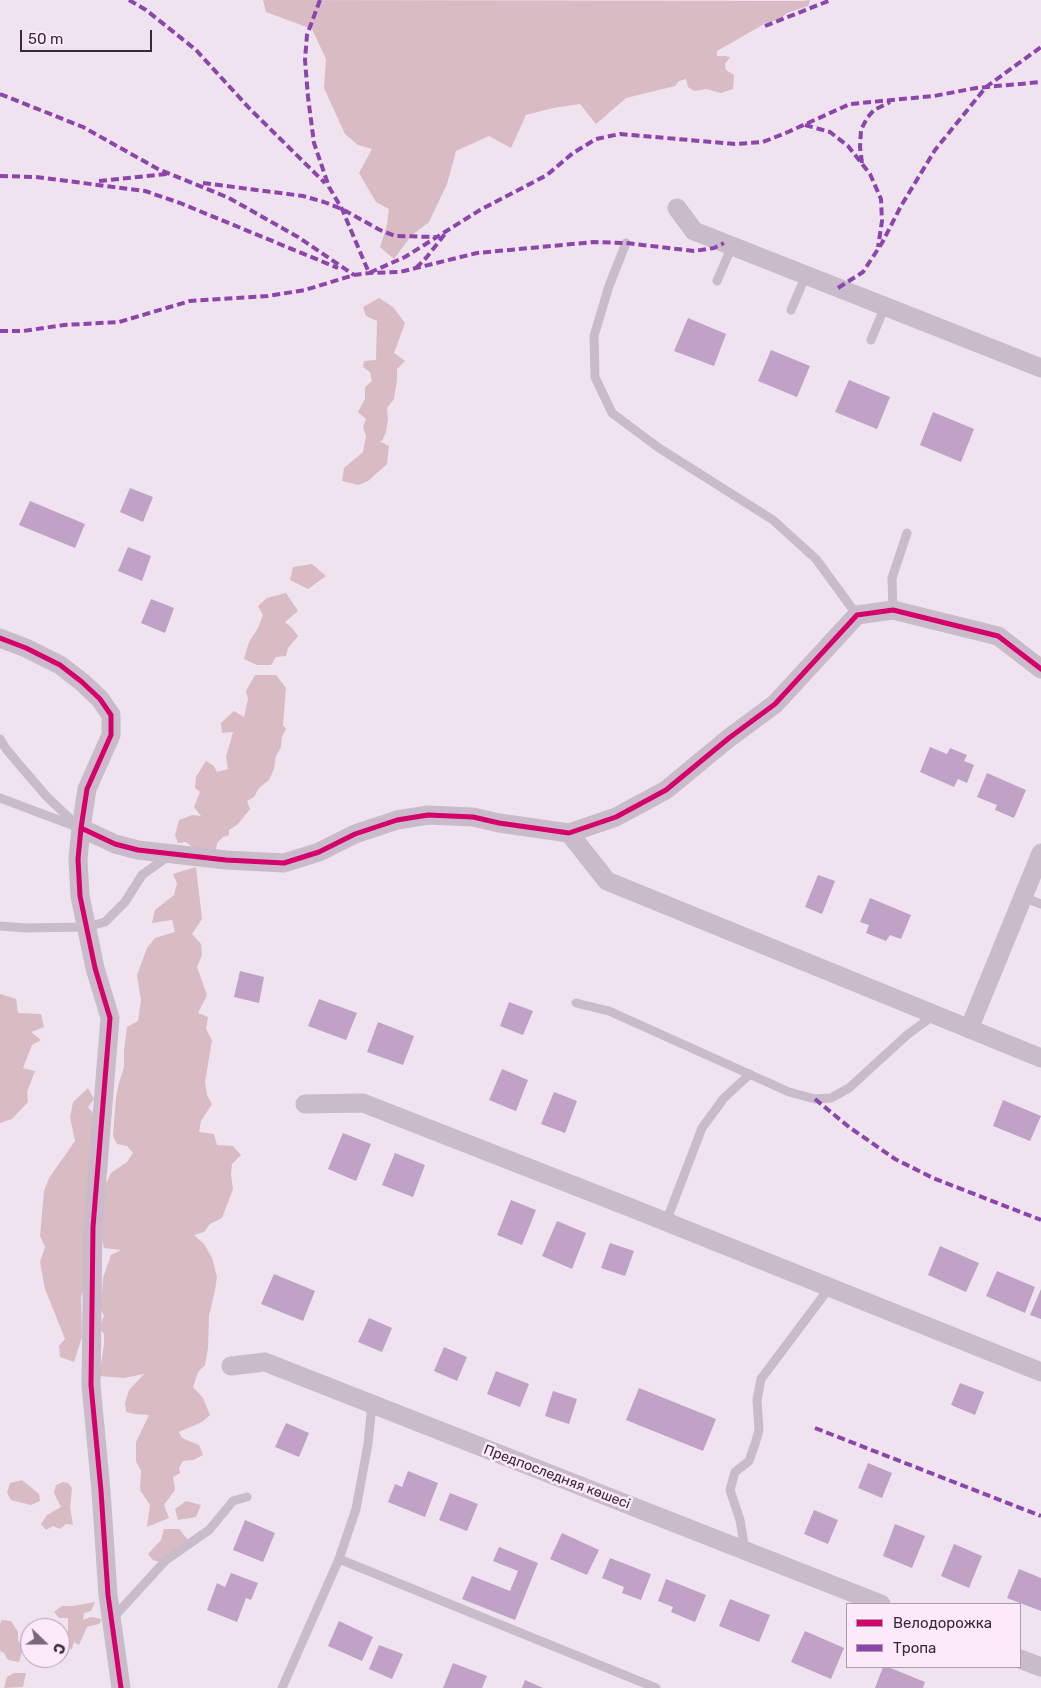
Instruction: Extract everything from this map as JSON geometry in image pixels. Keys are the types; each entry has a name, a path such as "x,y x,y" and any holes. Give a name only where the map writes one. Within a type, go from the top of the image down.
{"street":[{"path":"677,208 694,231 1041,368"},
{"path":"81,828 116,844 138,850 226,860 284,863 319,852 355,834 372,828 397,820 428,815 473,818 569,833 616,817 666,790 729,738 775,704 857,614 893,610 998,636 1041,669"},
{"path":"0,638 26,648 60,666 82,682 100,699 111,715 111,735 102,760 87,788 78,859 80,896 86,926 95,968 110,1018 93,1226 91,1385 102,1491 104,1554 121,1688"},
{"path":"569,833 607,881 1041,1058"},
{"path":"969,1029 1041,853"},
{"path":"305,1104 363,1103 1041,1372"},
{"name":"Предпоследняя көшесі","path":"231,1366 265,1362 877,1603"},
{"path":"1021,1659 1041,1667"}],"lane":[{"path":"626,243 609,286 594,336 595,378 612,413 659,448 773,520 816,559 857,614"},
{"path":"717,281 732,246"},
{"path":"791,310 806,275"},
{"path":"871,340 886,306"},
{"path":"893,610 892,578 907,534"},
{"path":"0,739 6,749 47,798 81,828"},
{"path":"0,798 81,828"},
{"path":"0,926 25,928 86,926 105,922 124,902 142,875 172,854"},
{"path":"1023,896 1041,904"},
{"path":"576,1003 609,1011 790,1092 815,1100 831,1098 849,1088 907,1035 934,1015"},
{"path":"666,1222 702,1128 724,1098 750,1074"},
{"path":"745,1551 740,1520 730,1490 734,1472 749,1461 759,1430 757,1400 761,1378 830,1288"},
{"path":"282,1688 339,1559 356,1509 362,1486 372,1404"},
{"path":"112,1619 166,1560 209,1530 233,1501 247,1497"},
{"path":"339,1559 656,1688"}],"shaded area":[{"path":"263,0 810,0 808,6 787,13 780,19 766,23 717,51 717,56 730,57 725,64 726,70 734,75 733,89 721,93 706,89 694,91 688,87 686,79 679,81 675,86 626,98 596,124 580,104 553,108 526,115 511,148 489,136 456,151 447,184 429,222 411,236 394,259 380,247 387,225 389,209 376,202 359,173 372,149 358,145 345,134 324,88 326,59 312,29 266,12"},
{"path":"379,298 393,307 405,323 394,353 405,361 397,369 394,399 387,408 386,432 382,441 379,441 389,446 387,464 368,481 358,485 342,481 344,468 363,452 366,436 363,427 366,419 358,412 365,399 365,387 372,381 370,372 363,367 364,361 376,360 377,321 366,316 363,307"},
{"path":"312,564 326,576 308,589 290,580 293,567"},
{"path":"286,593 298,611 285,622 298,636 288,648 286,656 276,657 271,665 257,665 244,659 249,642 258,628 263,615 258,606 267,598"},
{"path":"255,675 276,675 286,688 283,725 286,729 269,780 259,788 254,797 247,801 250,809 238,824 229,830 229,835 223,837 217,843 216,850 196,850 186,842 178,843 175,835 179,820 192,815 201,816 194,807 200,792 195,788 196,777 206,761 214,766 217,772 228,769 226,757 233,732 222,733 221,723 234,711 244,717 248,699 246,691"},
{"path":"196,867 202,919 192,934 201,944 202,955 197,967 207,995 198,1013 208,1017 206,1029 212,1040 205,1082 207,1095 212,1104 201,1121 199,1132 214,1134 217,1145 233,1146 241,1155 232,1164 233,1189 222,1218 210,1224 204,1232 194,1235 204,1244 212,1258 217,1277 209,1316 208,1348 205,1365 198,1372 193,1387 203,1398 210,1415 202,1422 179,1432 182,1438 199,1445 203,1455 193,1460 183,1461 179,1468 180,1473 173,1477 175,1490 164,1505 169,1518 147,1527 150,1505 140,1490 141,1471 136,1461 136,1442 149,1415 126,1412 125,1403 129,1390 144,1374 124,1378 99,1376 104,1345 104,1334 99,1328 104,1316 99,1305 103,1278 111,1255 121,1250 104,1248 101,1235 106,1184 111,1173 127,1162 133,1153 127,1146 117,1144 113,1136 116,1097 124,1067 127,1027 138,1021 141,1000 137,975 147,948 155,938 175,932 172,920 152,923 155,910 174,895 177,883 173,874"},
{"path":"0,994 16,999 18,1013 41,1014 44,1027 31,1032 41,1040 32,1045 23,1068 35,1071 27,1092 28,1102 12,1119 0,1123"},
{"path":"88,1088 94,1099 88,1107 95,1116 93,1260 81,1297 82,1337 74,1362 60,1357 59,1346 65,1339 45,1289 40,1262 45,1247 40,1236 44,1191 49,1178 75,1141 70,1117 73,1102"},
{"path":"22,1480 39,1494 40,1501 31,1505 11,1500 7,1493 10,1483"},
{"path":"63,1482 68,1483 72,1488 70,1507 73,1525 66,1524 60,1529 53,1526 46,1530 41,1524 47,1515 61,1507 54,1493 56,1485"},
{"path":"186,1501 201,1505 196,1517 178,1520 175,1509"},
{"path":"164,1529 179,1529 189,1541 167,1564 153,1560 148,1554 161,1540"},
{"path":"95,1602 91,1611 84,1613 83,1620 91,1617 102,1619 99,1624 87,1627 79,1645 74,1642 72,1649 70,1649 70,1618 59,1618 54,1612 62,1606"},
{"path":"2,1620 11,1621 18,1632 18,1641 20,1643 19,1662 8,1660 4,1653 0,1651 0,1624"},
{"path":"14,1673 26,1673 23,1687 4,1688 7,1677"}],"building":[{"path":"688,318 726,334 714,366 674,351"},
{"path":"771,350 810,366 797,397 758,381"},
{"path":"849,380 890,397 877,429 835,412"},
{"path":"933,412 974,429 961,462 920,445"},
{"path":"130,488 153,497 143,522 120,512"},
{"path":"30,501 85,524 75,548 19,525"},
{"path":"128,547 151,556 142,581 118,571"},
{"path":"151,599 174,608 165,633 141,623"},
{"path":"930,747 947,754 950,748 967,755 964,761 974,765 967,783 958,779 954,787 920,772"},
{"path":"987,773 1026,790 1014,818 995,810 997,805 977,797"},
{"path":"818,875 835,881 822,914 805,907"},
{"path":"870,898 911,915 901,939 890,935 886,941 866,933 869,925 860,922"},
{"path":"240,971 264,977 259,1003 234,997"},
{"path":"319,999 357,1013 346,1040 308,1026"},
{"path":"509,1002 533,1011 523,1035 500,1026"},
{"path":"378,1022 414,1036 403,1065 367,1052"},
{"path":"502,1069 528,1080 516,1111 489,1100"},
{"path":"554,1092 577,1101 565,1133 541,1124"},
{"path":"1003,1100 1041,1116 1030,1141 993,1126"},
{"path":"343,1133 371,1144 356,1181 328,1169"},
{"path":"395,1153 425,1165 413,1197 382,1185"},
{"path":"511,1200 536,1210 522,1245 497,1235"},
{"path":"557,1221 586,1233 572,1269 542,1256"},
{"path":"610,1243 634,1251 625,1276 601,1268"},
{"path":"940,1246 979,1263 966,1292 928,1275"},
{"path":"997,1271 1035,1287 1025,1313 986,1296"},
{"path":"274,1274 315,1291 303,1321 261,1304"},
{"path":"1041,1289 1041,1319 1030,1315"},
{"path":"369,1318 392,1328 382,1352 358,1342"},
{"path":"444,1347 467,1357 457,1381 434,1371"},
{"path":"496,1371 529,1384 520,1407 487,1394"},
{"path":"960,1383 984,1392 975,1415 951,1405"},
{"path":"639,1388 716,1419 703,1451 626,1420"},
{"path":"553,1391 577,1399 569,1424 545,1416"},
{"path":"286,1423 309,1433 299,1457 275,1447"},
{"path":"868,1463 892,1473 882,1498 858,1488"},
{"path":"408,1471 438,1483 425,1517 388,1502 395,1484 402,1487"},
{"path":"450,1493 478,1504 467,1531 439,1520"},
{"path":"814,1510 838,1520 828,1544 804,1534"},
{"path":"245,1520 275,1533 263,1562 233,1550"},
{"path":"895,1524 925,1536 912,1568 883,1556"},
{"path":"562,1533 599,1550 587,1575 550,1559"},
{"path":"954,1544 982,1556 969,1588 941,1576"},
{"path":"499,1547 538,1563 515,1620 462,1599 472,1576 510,1591 518,1571 493,1561"},
{"path":"610,1558 651,1574 641,1600 622,1593 624,1587 602,1578"},
{"path":"1019,1569 1041,1578 1041,1611 1007,1598"},
{"path":"231,1573 258,1583 251,1600 246,1598 237,1622 207,1610 217,1583 225,1587"},
{"path":"666,1579 706,1595 695,1622 671,1612 673,1607 658,1601"},
{"path":"730,1599 770,1615 759,1642 719,1626"},
{"path":"339,1621 373,1637 362,1661 328,1646"},
{"path":"805,1631 844,1648 831,1679 791,1662"},
{"path":"379,1645 403,1654 392,1679 369,1669"},
{"path":"453,1663 487,1676 482,1688 443,1688"},
{"path":"883,1668 890,1668 925,1682 923,1688 875,1688"},
{"path":"525,1680 543,1688 522,1688"}],"marked path":[{"path":"129,0 146,10 196,50 250,109 325,183"},
{"path":"320,0 307,35 305,60 314,143 329,187 342,209 369,273 405,257 480,210 547,175 573,153 596,139 620,134 735,144 763,142 850,104 934,96 976,88 1041,82"},
{"path":"765,26 831,0"},
{"path":"838,288 863,272 882,243 901,206 935,150 986,87 1041,47"},
{"path":"0,94 83,127 158,169 229,198 298,237 354,275"},
{"path":"862,163 860,147 861,130 867,118 874,110 890,102"},
{"path":"805,125 830,132 848,146 870,174 881,199 882,221 878,247"},
{"path":"99,181 167,174"},
{"path":"0,176 36,177 145,191 180,203 338,268"},
{"path":"203,183 303,196 342,209 395,236 436,237"},
{"path":"416,268 445,234"},
{"path":"0,331 23,331 64,325 119,322 190,301 268,296 305,290 354,275 400,272 477,253 594,242 626,243 694,251 714,248 724,243"},
{"path":"815,1099 849,1127 895,1159 933,1178 1041,1220"},
{"path":"815,1428 1041,1516"}],"cycle path":[{"path":"81,828 115,844 138,850 226,860 284,863 319,852 355,834 397,820 428,815 473,817 499,823 569,833 616,817 666,790 729,738 775,704 857,615 893,610 998,636 1041,669"},
{"path":"0,638 26,648 60,665 100,699 111,715 111,735 87,789 78,859 80,896 95,968 110,1018 93,1227 91,1385 108,1595 121,1688"}]}
